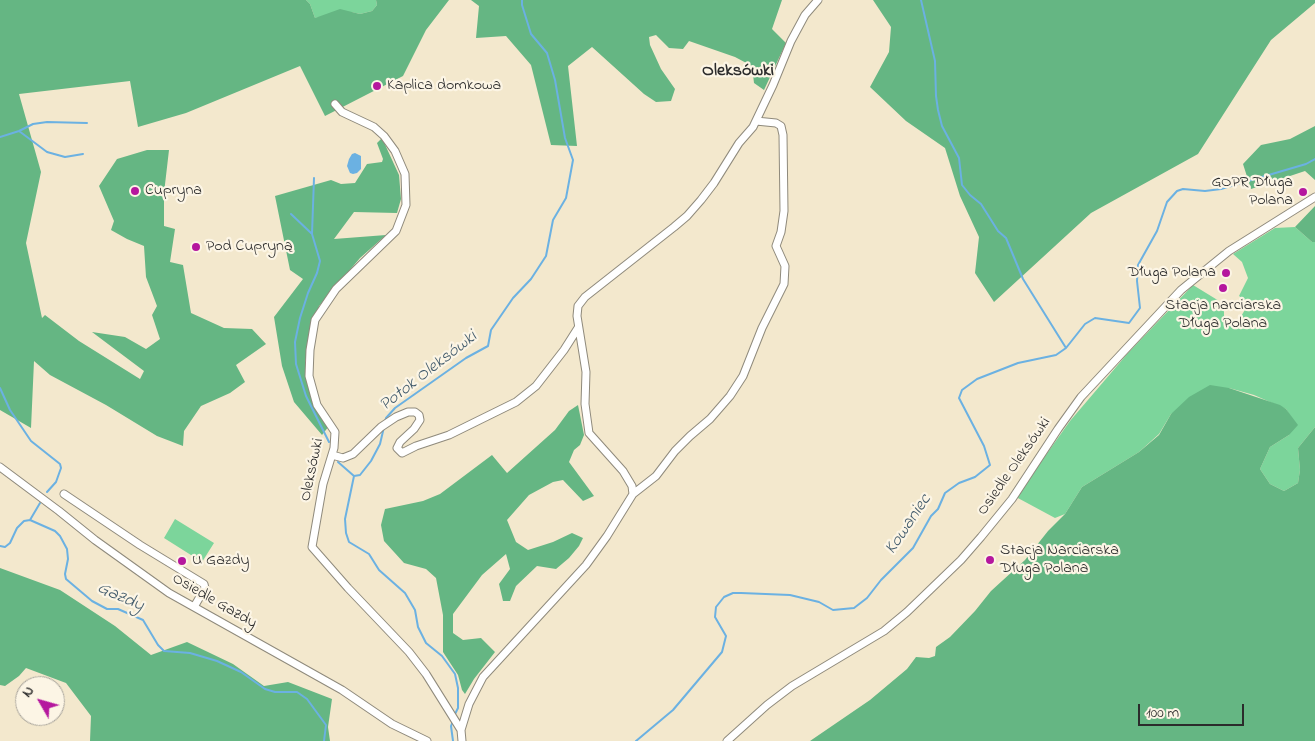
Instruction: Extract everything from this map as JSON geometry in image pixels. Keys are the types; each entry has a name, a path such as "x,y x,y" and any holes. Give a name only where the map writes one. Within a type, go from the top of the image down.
{"street":[{"path":"633,494 632,486 623,471 589,432 585,404 586,372 578,328 578,306 585,297 687,216 714,183 739,143 753,127 791,41 805,15 818,0"},
{"name":"Oleksówki","path":"335,104 342,112 374,127 384,136 395,151 405,174 406,206 396,231 336,289 315,320 310,350 309,376 317,405 335,432 334,448 323,484 312,547 426,674 461,730 462,741"},
{"path":"461,730 469,704 483,677 586,565 607,536 633,494 656,476 675,451 710,419 730,396 743,376 762,328 784,284 785,266 776,246 781,232 784,211 783,135 781,126 776,123 756,121"},
{"name":"Osiedle Oleksówki","path":"727,741 767,705 792,686 884,631 907,612 981,537 1012,499 1081,397 1181,290 1229,252 1315,198"},
{"path":"332,455 343,458 353,454 384,425 408,412 415,412 419,415 420,420 400,442 397,448 402,453 416,446 449,435 516,402 536,386 564,350 578,328"},
{"name":"Osiedle Gazdy","path":"0,467 52,505 95,540 168,592 342,690 392,724 427,741"},
{"path":"64,494 140,545 204,584 205,588 194,607"}],"green space":[{"path":"0,0 306,0 310,4 315,18 340,9 360,14 372,11 377,5 376,0 449,0 426,30 403,76 325,116 300,66 186,113 138,127 130,81 19,94 41,172 26,243 42,318 45,315 79,341 140,379 144,371 92,332 125,337 146,349 160,339 152,315 157,306 146,277 144,246 111,230 114,221 99,186 117,159 147,150 169,150 164,193 164,226 175,229 170,262 183,265 191,313 224,328 252,329 266,344 236,365 245,382 230,393 201,406 184,431 183,446 157,436 106,405 50,375 34,361 31,428 0,410"},
{"path":"306,0 376,0 377,5 372,11 360,14 351,12 315,18 310,4"},
{"path":"471,0 782,0 772,29 786,43 764,90 754,83 752,66 735,57 689,41 683,49 669,48 656,35 649,37 650,45 661,69 675,89 671,101 656,102 644,94 592,47 568,66 577,146 551,145 531,65 506,36 476,38 479,6"},
{"path":"873,0 1315,0 1315,3 1271,40 1198,154 1091,213 994,302 975,273 979,237 960,196 945,148 906,121 870,87 889,52 891,27"},
{"path":"1315,126 1315,180 1305,171 1251,189 1243,164 1261,145 1290,139"},
{"path":"382,138 399,175 401,199 397,213 354,212 334,239 386,235 360,258 319,306 305,362 329,426 322,435 294,402 282,366 274,317 303,279 290,270 275,196 331,180 341,184 355,183 367,164 382,162 383,159 377,143"},
{"path":"1315,206 1315,242 1312,242 1295,227"},
{"path":"1295,227 1312,242 1315,242 1315,427 1298,448 1300,470 1298,483 1284,491 1270,484 1260,469 1270,447 1289,435 1292,419 1286,409 1254,395 1229,388 1171,414 1159,434 1139,452 1082,487 1065,514 1055,518 1016,497 1070,421 1128,353 1193,285 1224,304 1224,316 1237,323 1249,303 1239,296 1248,278 1242,262 1233,254 1275,228"},
{"path":"1210,385 1229,388 1280,405 1286,409 1298,425 1289,435 1270,447 1260,469 1270,484 1284,491 1298,483 1300,470 1298,448 1315,427 1315,741 810,741 870,700 907,669 916,657 929,658 935,656 936,647 950,637 991,591 1025,560 1048,531 1065,514 1082,487 1139,452 1159,435 1171,414 1189,397"},
{"path":"578,405 584,435 569,462 594,496 583,501 563,480 553,482 529,495 507,520 516,542 528,550 553,542 572,533 583,538 569,558 556,569 537,566 516,586 510,601 503,601 499,584 510,569 506,554 482,575 453,614 453,633 463,640 481,638 495,652 465,694 458,675 443,652 443,615 436,578 426,569 404,563 384,541 381,525 385,509 423,501 440,494 492,455 507,473 555,430 569,411"},
{"path":"175,519 214,543 202,562 164,538"},
{"path":"0,568 60,590 115,626 151,655 187,642 233,664 264,686 288,682 332,699 328,727 330,741 90,741 91,716 65,683 65,676 47,676 26,668 19,676 15,676 15,679 5,686 0,685"}],"water":[{"path":"355,153 361,156 361,169 353,174 350,173 347,166 352,154"}],"waterway":[{"name":"Potok Oleksówki","path":"385,422 386,418 395,408 466,358 488,346 491,330 513,298 531,279 546,256 553,220 566,198 573,160 565,138 555,80 547,53 531,34 522,0"},
{"path":"921,0 935,61 938,110 942,126 959,158 962,185 981,204 998,231 1006,238 1023,279 1066,348"},
{"path":"0,137 33,124 47,122 87,123"},
{"path":"19,131 47,152 65,157 83,154"},
{"name":"Kowaniec","path":"636,741 673,710 722,652 726,636 715,617 716,607 724,597 733,593 790,595 819,602 833,610 854,608 867,598 881,580 913,548 931,516 938,509 945,493 959,483 975,477 990,465 984,446 959,398 962,390 977,379 1018,363 1056,355 1066,348 1085,324 1095,318 1129,323 1140,308 1137,281 1138,265 1157,231 1167,202 1177,191 1183,189 1205,191 1221,189 1306,164 1315,159"},
{"path":"314,178 312,234 320,261 300,318 295,342 296,364 306,396 329,442"},
{"path":"291,214 311,233"},
{"path":"0,388 10,410 31,441 60,464 61,468 56,482 47,492"},
{"name":"Potok Oleksówki","path":"384,427 380,444 371,461 360,475 354,476 345,519 346,533 349,542 369,554 379,570 405,593 415,610 418,627 426,643 442,656 455,674 458,688 458,708 454,716"},
{"path":"338,462 354,476"},
{"path":"30,520 40,503"},
{"name":"Gazdy","path":"0,546 5,547 10,543 17,528 24,521 30,520 55,531 67,549 66,579 92,601 107,609 118,609 143,620 158,645 164,651 190,653 217,661 241,672 265,689 275,692 297,692 307,699 326,725 324,741"},
{"name":"Potok Oleksówki","path":"453,721 451,726 453,741"}],"place":[{"name":"Kaplica domkowa","path":"377,86"},
{"name":"Cupryna","path":"135,191"},
{"name":"GOPR Długa Polana","path":"1303,192"},
{"name":"Pod Cupryną","path":"196,247"},
{"name":"Długa Polana","path":"1226,273"},
{"name":"Stacja narciarska Długa Polana","path":"1223,288"},
{"name":"Stacja Narciarska Długa Polana","path":"990,560"},
{"name":"U Gazdy","path":"182,561"}],"district":[{"name":"Oleksówki","path":"738,72"}]}
